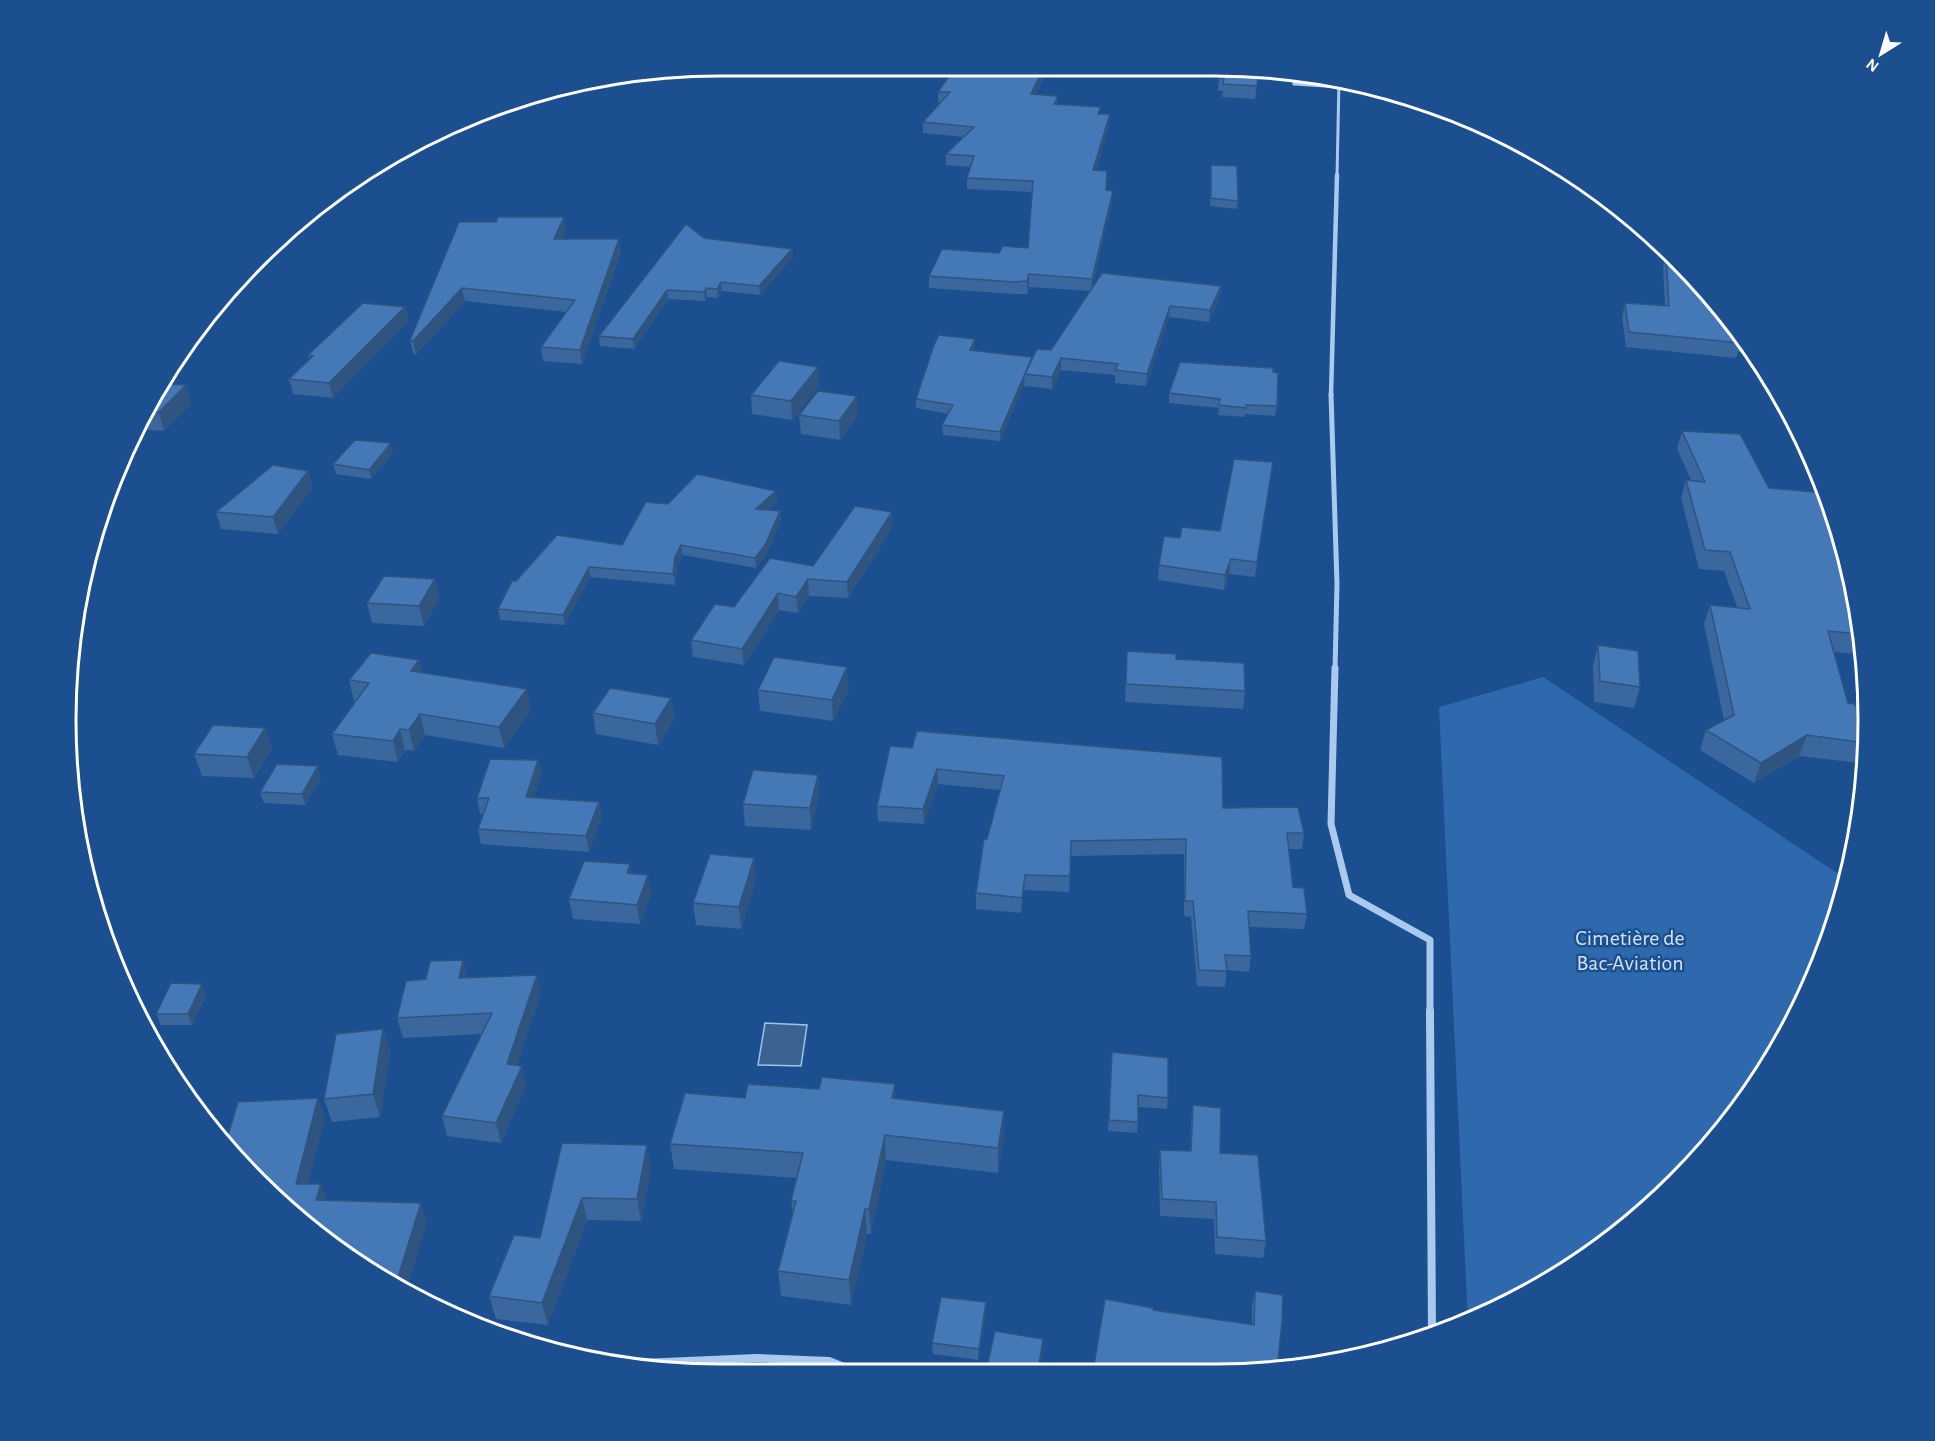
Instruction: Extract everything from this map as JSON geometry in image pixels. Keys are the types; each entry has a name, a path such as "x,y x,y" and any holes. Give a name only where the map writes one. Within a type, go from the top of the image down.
{"street":[{"path":"1294,82 1294,84 1311,84"},
{"path":"1339,89 1333,354 1330,368 1337,584 1331,824 1349,895 1430,940 1432,1326"},
{"path":"667,1362 757,1358 829,1361 836,1364"}],"green space":[{"name":"Cimetière de Bac-Aviation","path":"1543,677 1840,875 1824,928 1792,1005 1750,1078 1699,1145 1639,1205 1607,1231 1536,1278 1467,1312 1439,707"}],"shaded area":[{"path":"765,1023 807,1025 801,1066 758,1065"}],"building":[{"path":"950,76 1040,76 1031,94 1058,96 1054,104 1101,107 1098,114 1110,114 1093,170 1107,171 1106,190 1113,191 1092,279 1029,274 1027,281 1014,282 929,276 942,249 999,253 1003,246 1028,248 1033,181 967,178 974,156 946,154 974,127 923,122 950,92 938,92"},
{"path":"1219,78 1258,78 1257,86 1223,84 1224,79"},
{"path":"1211,165 1237,166 1238,201 1211,198"},
{"path":"498,217 564,217 554,239 619,239 580,350 541,347 575,300 462,288 413,341 410,340 459,222 496,222"},
{"path":"686,224 704,238 792,249 759,286 721,282 717,289 706,288 704,292 667,290 633,339 599,336"},
{"path":"1666,262 1699,296 1735,343 1629,332 1625,303 1669,306"},
{"path":"1102,273 1221,286 1210,310 1170,306 1147,374 1115,370 1118,364 1061,358 1052,377 1025,374 1037,349 1051,350"},
{"path":"363,303 405,307 329,383 289,379 313,356 308,355"},
{"path":"939,335 975,339 970,350 1032,357 1000,432 942,425 953,405 916,399"},
{"path":"779,361 818,367 791,401 751,395"},
{"path":"1180,362 1273,368 1273,372 1278,373 1277,406 1246,405 1246,408 1219,405 1220,399 1169,393"},
{"path":"172,384 186,385 159,412 156,412"},
{"path":"818,391 857,396 839,421 799,415"},
{"path":"1682,431 1740,434 1769,488 1816,492 1837,554 1853,633 1828,631 1848,703 1855,704 1858,713 1857,742 1807,735 1761,763 1706,730 1734,715 1710,605 1750,609 1730,552 1705,550 1686,480 1705,482"},
{"path":"355,440 391,443 369,470 333,464"},
{"path":"1234,459 1273,462 1257,562 1231,559 1225,575 1159,565 1164,536 1180,538 1182,527 1220,531"},
{"path":"273,465 308,471 273,517 216,512"},
{"path":"697,474 776,491 756,509 780,511 765,545 755,558 681,545 675,557 673,574 589,567 563,615 498,609 512,581 516,581 557,535 622,545 646,502 668,504"},
{"path":"855,506 892,512 847,582 808,579 796,597 778,593 742,649 691,640 715,604 734,607 770,558 813,566"},
{"path":"384,576 435,579 419,606 367,603"},
{"path":"1598,645 1638,651 1640,687 1600,681"},
{"path":"1127,651 1176,654 1176,659 1244,663 1245,691 1126,684"},
{"path":"371,653 419,660 411,671 527,689 499,727 420,714 409,730 400,729 393,741 332,734 369,683 349,680"},
{"path":"774,657 847,667 832,700 758,690"},
{"path":"610,688 671,698 655,724 593,713"},
{"path":"213,725 265,728 247,757 194,754"},
{"path":"917,731 1222,757 1223,808 1298,807 1304,833 1287,833 1293,887 1304,888 1307,914 1248,911 1251,956 1225,955 1227,971 1199,970 1193,901 1185,901 1186,839 1071,841 1070,876 1025,875 1022,898 976,893 984,839 987,839 1004,776 937,769 923,809 877,806 890,746 912,748"},
{"path":"490,759 538,760 526,797 599,802 586,836 478,829 489,798 477,798"},
{"path":"277,764 318,766 302,794 260,792"},
{"path":"753,770 818,775 810,808 743,804"},
{"path":"710,854 754,858 739,907 693,903"},
{"path":"584,861 630,864 627,873 648,875 637,905 569,899"},
{"path":"463,960 459,978 537,975 507,1064 522,1066 496,1123 442,1116 492,1013 397,1018 406,981 426,979 430,961"},
{"path":"171,983 202,984 188,1014 156,1014"},
{"path":"383,1029 373,1094 324,1099 336,1034"},
{"path":"1112,1052 1168,1058 1168,1098 1138,1095 1138,1122 1109,1120"},
{"path":"822,1077 895,1084 892,1098 1004,1111 998,1148 885,1135 869,1209 865,1209 849,1280 778,1271 796,1201 791,1201 803,1153 670,1144 685,1093 745,1098 748,1084 819,1089"},
{"path":"318,1098 296,1184 321,1184 316,1200 421,1203 398,1277 401,1277 400,1279 363,1256 296,1205 236,1145 228,1135 238,1102"},
{"path":"1193,1105 1221,1108 1220,1153 1258,1155 1266,1241 1217,1237 1216,1202 1162,1199 1160,1150 1191,1151"},
{"path":"562,1143 647,1145 637,1199 582,1198 542,1303 489,1296 514,1235 540,1238"},
{"path":"1255,1291 1283,1295 1278,1361 1214,1364 1094,1364 1105,1299 1153,1308 1153,1310 1254,1325"},
{"path":"941,1297 986,1302 979,1349 932,1343"},
{"path":"995,1331 1043,1339 1039,1364 988,1364"}]}
